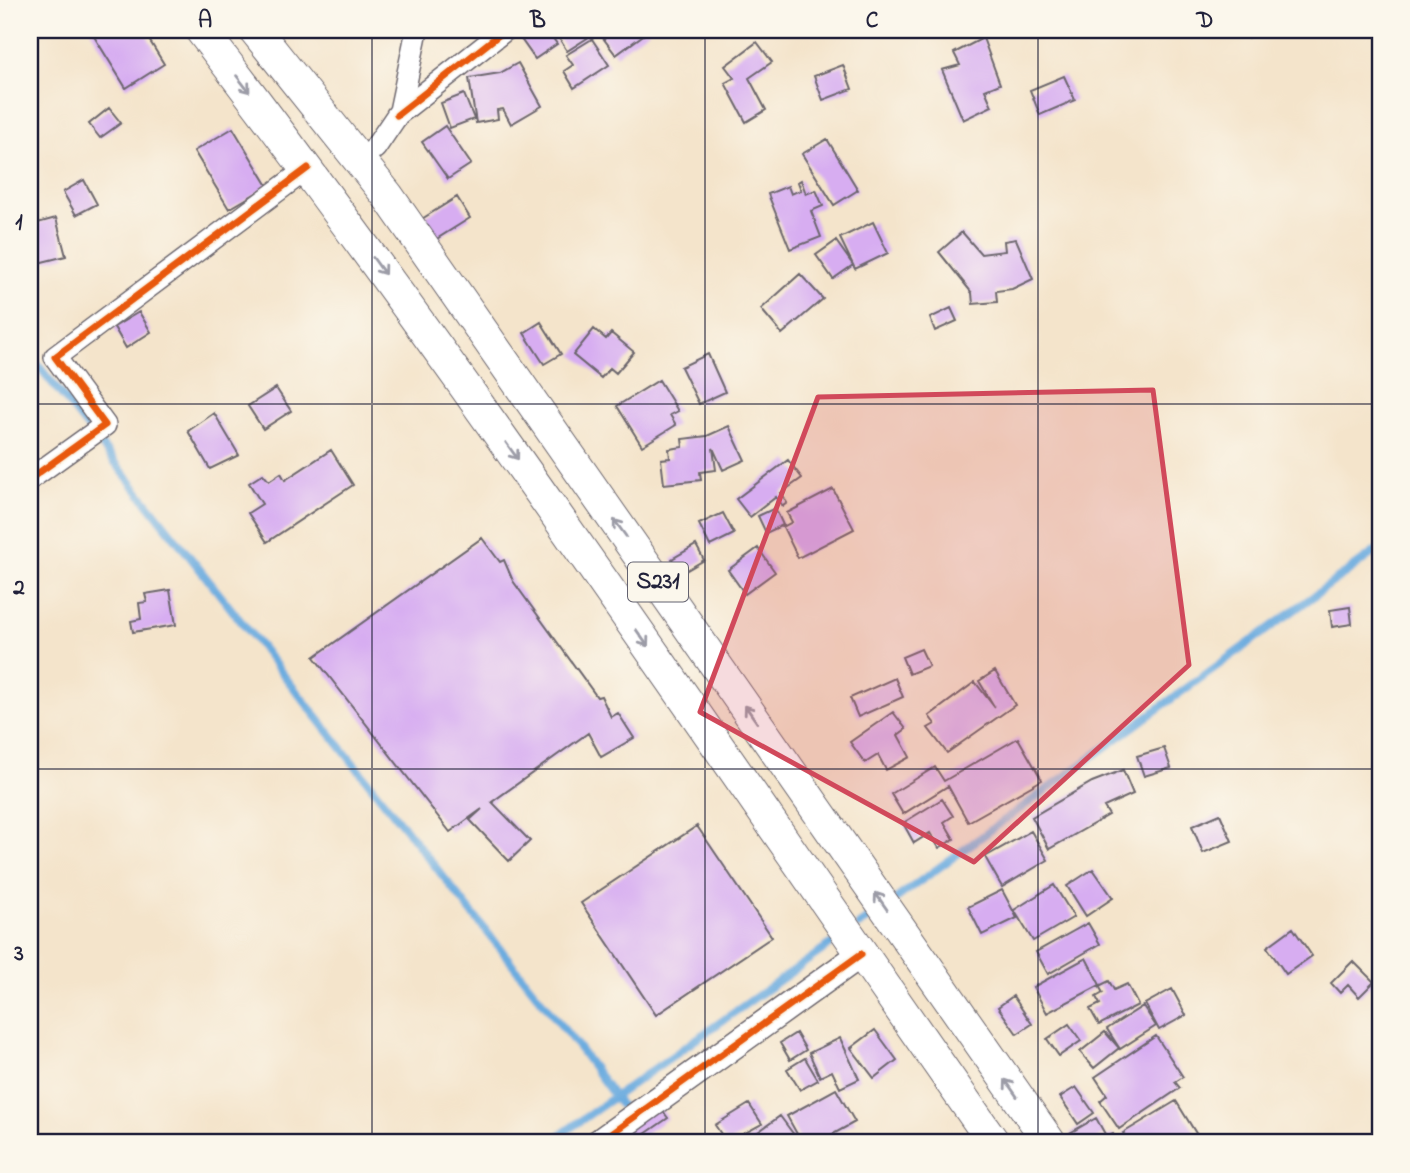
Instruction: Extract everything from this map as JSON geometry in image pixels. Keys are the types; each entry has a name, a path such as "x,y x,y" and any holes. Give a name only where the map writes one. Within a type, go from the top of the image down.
{"main road":[{"name":"S231","path":"201,30 307,169 516,456 994,1143"},
{"name":"S231","path":"255,30 387,195 1050,1143"}],"street":[{"path":"397,115 417,30"},
{"path":"374,148 397,115 505,30"},
{"path":"30,479 105,425 55,357 307,169"},
{"path":"598,1143 861,954"}],"highlighted area":[{"path":"1153,390 1189,665 974,862 700,712 818,397"}],"building":[{"path":"90,30 143,30 164,64 126,88"},
{"path":"547,30 557,44 535,59 516,32"},
{"path":"554,30 585,30 589,37 567,51"},
{"path":"597,30 650,30 616,55"},
{"path":"1244,30 1264,30 1248,38"},
{"path":"983,38 1000,84 985,90 992,106 963,120 942,70 960,65 954,53"},
{"path":"592,39 609,65 574,88 564,71 573,65 566,55"},
{"path":"757,42 772,62 749,78 766,110 746,122 725,83 734,78 725,66"},
{"path":"518,63 542,106 511,124 503,109 497,110 498,119 476,123 469,78 500,73"},
{"path":"843,65 852,89 823,100 814,76"},
{"path":"1064,76 1075,100 1040,115 1030,90"},
{"path":"464,94 474,119 450,128 441,103"},
{"path":"109,108 121,123 100,138 89,124"},
{"path":"445,126 471,164 448,179 422,142"},
{"path":"233,128 268,186 229,209 194,151"},
{"path":"827,139 858,190 834,205 802,154"},
{"path":"84,180 97,204 76,215 63,192"},
{"path":"801,180 806,194 816,190 823,206 811,211 821,237 790,249 768,194 788,186 791,194 801,190 798,182"},
{"path":"457,197 470,218 430,243 417,222"},
{"path":"56,218 66,256 30,265 30,225"},
{"path":"873,222 888,253 855,269 840,238"},
{"path":"962,232 981,254 1005,251 1004,241 1016,239 1033,279 1012,289 996,291 997,302 973,304 972,293 939,252"},
{"path":"836,241 853,265 833,279 816,255"},
{"path":"800,274 823,299 782,334 761,309"},
{"path":"951,308 957,321 935,331 930,318"},
{"path":"139,312 151,332 126,348 114,327"},
{"path":"541,322 561,354 544,364 524,333"},
{"path":"594,329 606,339 611,333 634,352 616,373 610,368 601,378 573,355"},
{"path":"708,354 725,392 699,404 681,367"},
{"path":"659,380 678,411 670,415 676,425 642,446 617,406"},
{"path":"276,388 291,411 263,429 248,406"},
{"path":"214,413 239,455 210,469 188,431"},
{"path":"729,426 745,460 723,470 713,448 716,470 700,472 701,480 664,484 661,459 670,458 669,449 683,447 682,439 707,436"},
{"path":"331,450 353,485 267,542 248,513 262,504 249,483 263,474 269,481 281,473 285,480"},
{"path":"788,460 802,478 781,493 787,503 783,506 776,497 750,517 736,499"},
{"path":"833,489 854,529 798,558 783,527 792,522 787,513"},
{"path":"775,508 783,525 766,533 758,516"},
{"path":"723,513 734,534 710,546 699,524"},
{"path":"482,538 500,562 504,560 513,581 597,697 601,696 611,717 618,713 634,738 601,757 588,733 492,802 530,841 509,861 470,820 482,809 450,832 314,657"},
{"path":"696,545 704,560 680,574 672,559"},
{"path":"758,548 775,572 745,594 728,570"},
{"path":"170,590 176,625 133,632 131,621 141,619 139,603 147,602 145,594"},
{"path":"1350,607 1352,624 1332,627 1330,610"},
{"path":"921,649 929,666 909,674 902,657"},
{"path":"995,671 1015,705 947,753 928,728 935,724 929,716 975,682 995,708 979,681"},
{"path":"895,678 903,697 858,717 850,698"},
{"path":"893,712 906,729 898,735 910,757 886,770 878,755 865,763 850,742"},
{"path":"1018,738 1042,780 968,822 948,786 903,814 891,794 935,767 944,781"},
{"path":"1164,748 1171,768 1144,776 1137,756"},
{"path":"1123,770 1133,794 1104,807 1109,815 1049,849 1032,817 1092,782"},
{"path":"942,799 953,816 944,822 954,839 939,848 930,833 914,843 903,823"},
{"path":"1220,814 1232,841 1203,853 1192,826"},
{"path":"697,826 772,937 656,1015 581,903"},
{"path":"1031,831 1048,860 1002,887 985,857"},
{"path":"1093,869 1113,898 1086,916 1067,886"},
{"path":"1054,885 1074,917 1033,941 1014,910"},
{"path":"1002,890 1017,918 982,935 968,907"},
{"path":"1088,923 1100,944 1048,974 1036,952"},
{"path":"1293,928 1312,956 1286,974 1267,947"},
{"path":"1086,958 1100,985 1047,1013 1033,987"},
{"path":"1353,961 1374,982 1359,997 1348,985 1340,993 1331,983"},
{"path":"1109,981 1114,990 1127,984 1138,1005 1099,1025 1090,1009 1100,1004 1096,997 1103,993 1099,986"},
{"path":"1172,989 1186,1015 1159,1030 1145,1004"},
{"path":"1013,996 1032,1024 1017,1034 998,1007"},
{"path":"1143,1006 1156,1026 1120,1049 1107,1029"},
{"path":"1069,1024 1081,1041 1059,1056 1047,1039"},
{"path":"875,1030 897,1060 874,1078 851,1048"},
{"path":"1105,1032 1119,1048 1094,1068 1080,1052"},
{"path":"796,1033 806,1050 790,1060 780,1043"},
{"path":"1156,1036 1183,1077 1175,1082 1180,1088 1119,1129 1100,1101 1107,1095 1095,1077"},
{"path":"840,1038 859,1079 840,1088 832,1071 820,1077 809,1053"},
{"path":"805,1058 818,1080 800,1090 787,1069"},
{"path":"1076,1087 1094,1113 1078,1124 1060,1097"},
{"path":"836,1089 855,1122 817,1143 802,1143 787,1116"},
{"path":"649,1093 668,1118 632,1143 614,1120"},
{"path":"1176,1101 1197,1135 1184,1143 1130,1143 1123,1133"},
{"path":"749,1104 762,1124 727,1143 715,1125"},
{"path":"780,1116 800,1143 743,1143"},
{"path":"1096,1118 1105,1134 1089,1143 1075,1143 1070,1133"},
{"path":"1113,1134 1117,1143 1094,1143"}],"waterway":[{"path":"30,355 579,1048 628,1115"},
{"path":"897,898 1380,548"},
{"path":"859,925 872,916"},
{"path":"549,1143 834,942"},
{"path":"638,1129 648,1143"}],"cycle path":[{"path":"397,115 505,30"},
{"path":"30,479 105,425 55,357 308,168"},
{"path":"598,1143 861,954"}]}
